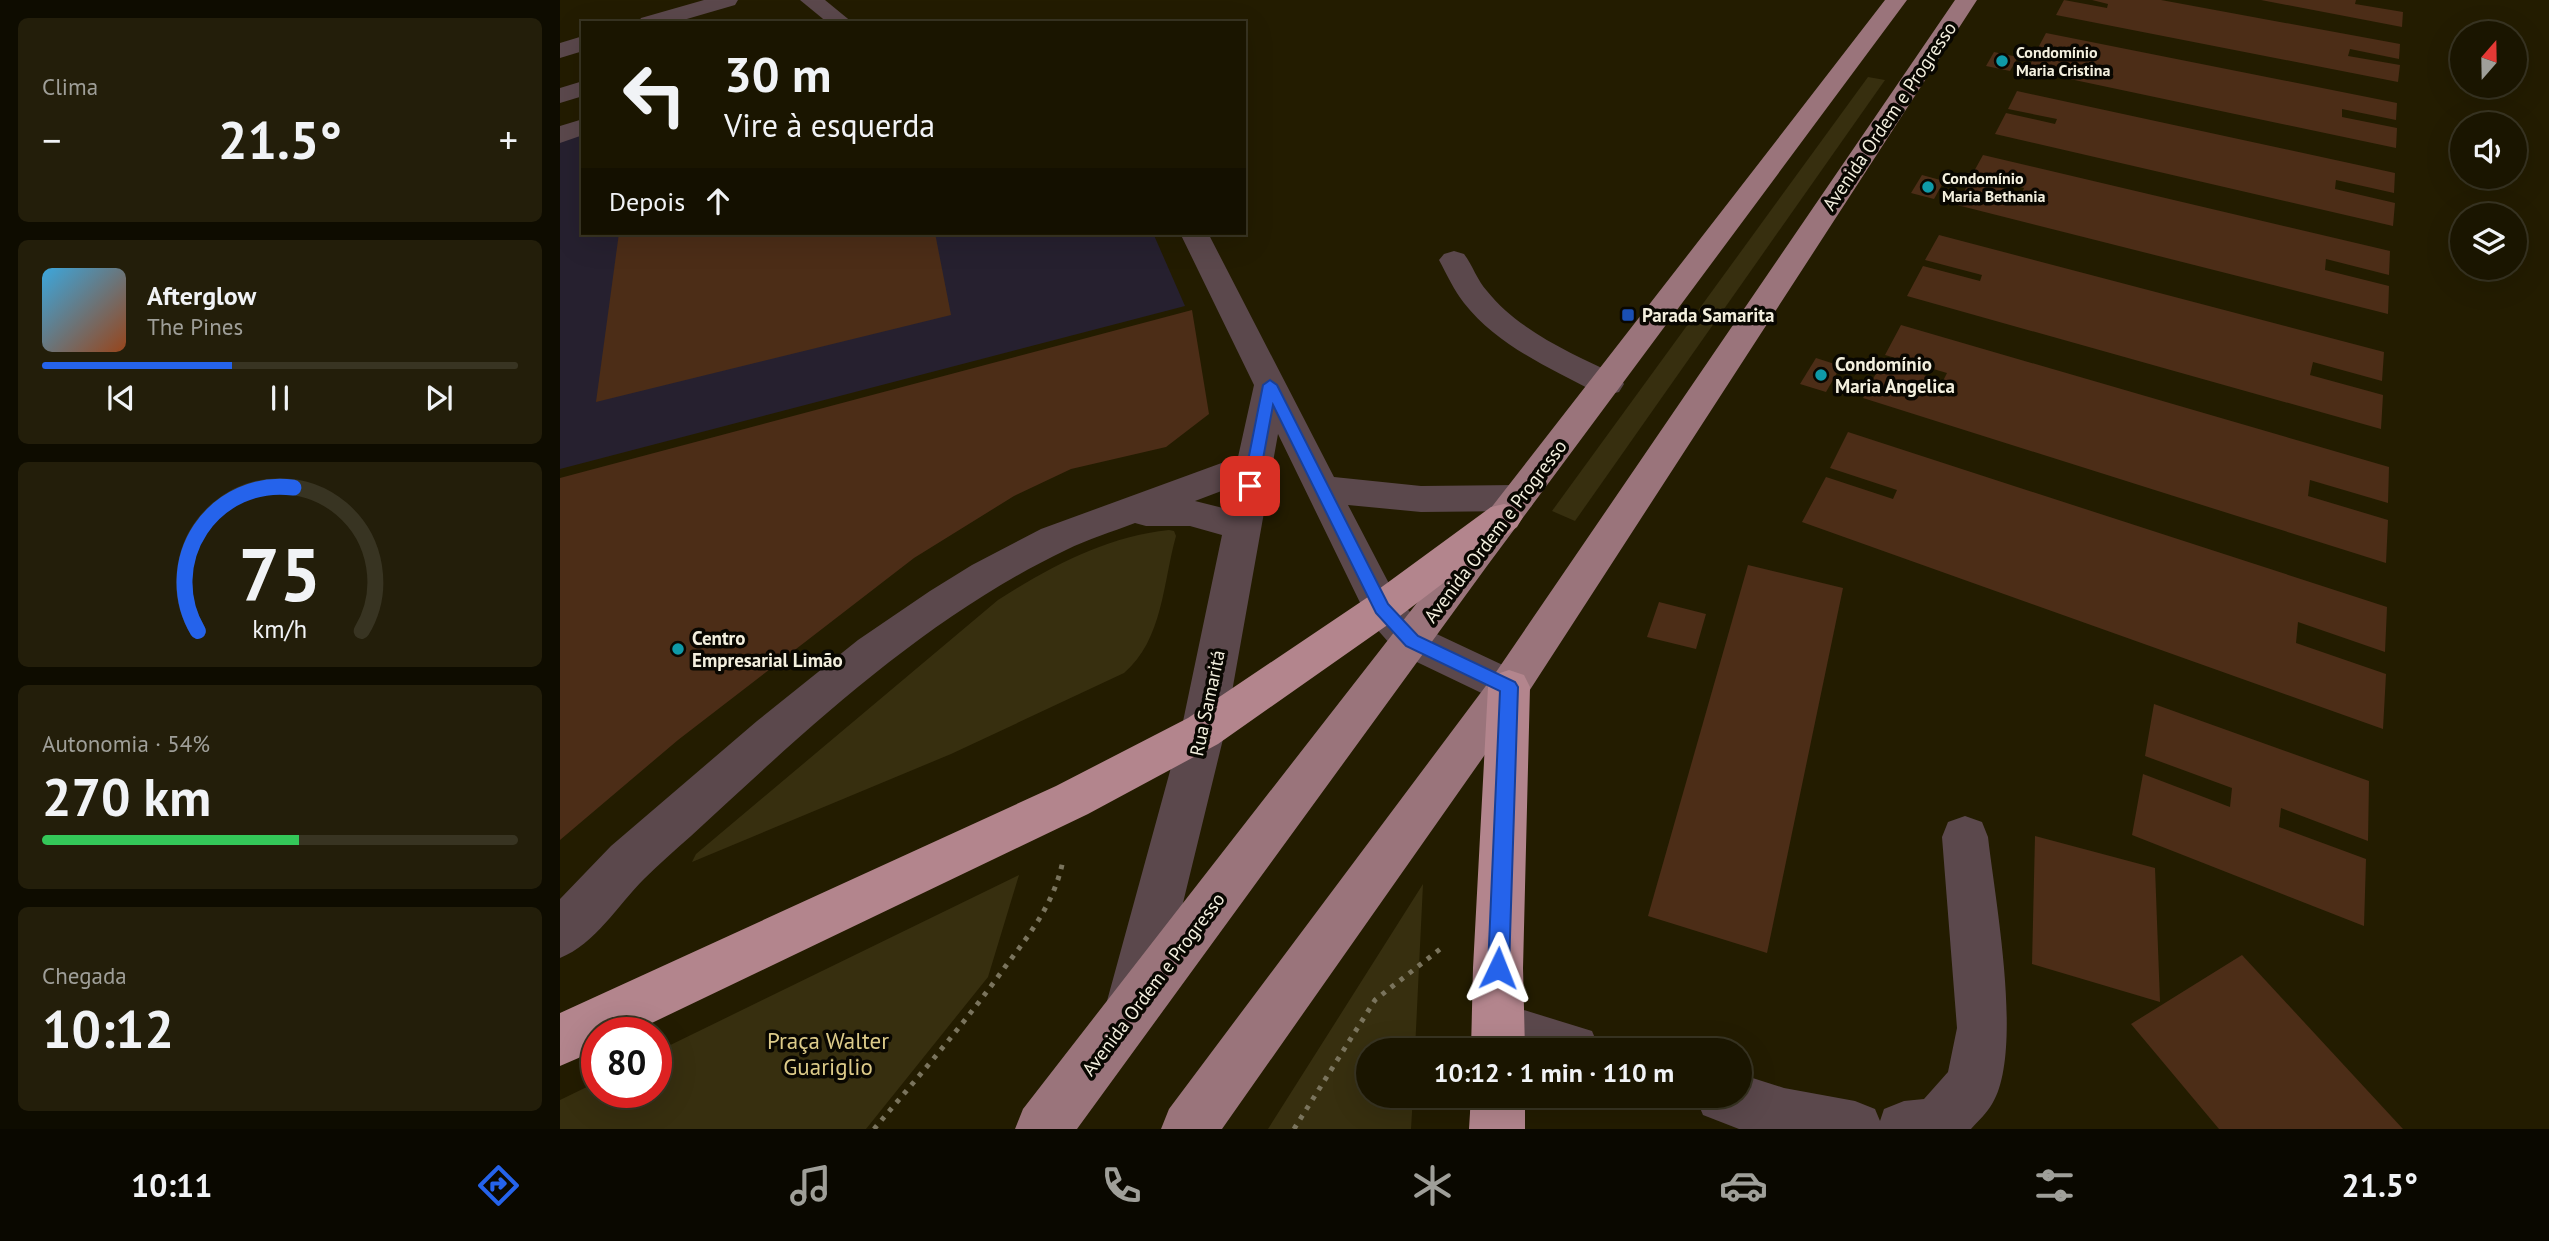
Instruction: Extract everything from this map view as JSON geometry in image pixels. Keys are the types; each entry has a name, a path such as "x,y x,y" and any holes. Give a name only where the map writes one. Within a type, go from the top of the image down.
{"highway":[{"path":"560,1040 1072,800 1397,625 1511,508"},
{"path":"1498,1038 1509,687"},
{"path":"1497,1129 1498,1108"}],"main road":[{"name":"Avenida Ordem e Progresso","path":"1511,508 1896,0"},
{"name":"Avenida Ordem e Progresso","path":"1189,1129 1509,687 1966,0"},
{"name":"Avenida Ordem e Progresso","path":"1043,1129 1128,1017 1397,625"}],"street":[{"path":"656,21 727,0"},
{"path":"560,51 581,44"},
{"path":"560,96 581,89"},
{"path":"560,135 581,127"},
{"path":"1196,235 1322,488 1397,625 1509,687"},
{"path":"1454,260 1475,297 1500,321 1548,356 1607,384"},
{"name":"Rua Samaritá","path":"1128,1017 1203,731 1270,385"},
{"path":"560,934 628,862 772,734 873,652 985,575 1054,539 1255,466"},
{"path":"1322,488 1511,508"},
{"path":"1127,512 1190,513 1242,527"},
{"path":"1904,1129 1938,1125 1973,1085 1983,1027 1965,837"},
{"path":"1752,1106 1784,1116 1856,1129"}],"path":[{"path":"874,1129 987,994 1041,918 1062,869"},
{"path":"1294,1129 1375,1000 1446,944"}],"shaded area":[{"path":"581,133 581,235 1154,235 1185,306 560,469 560,141"}],"green space":[{"path":"1868,77 1885,80 1575,521 1552,511"},
{"path":"1174,531 1176,536 1160,609 1147,644 1137,660 1124,673 951,754 692,862 696,854 998,600 1038,576 1101,546 1146,533"},
{"name":"Praça Walter Guariglio","path":"1019,875 988,977 866,1129 560,1129 560,1100 581,1090 581,1108 672,1108 672,1044"},
{"path":"1423,884 1416,1038 1356,1038 1356,1108 1412,1108 1411,1129 1268,1129"}],"building":[{"path":"2064,0 2107,8 2108,4 2092,0 2161,0 2400,44 2399,59 2350,49 2348,56 2400,65 2398,82 2056,15"},
{"path":"2261,0 2356,0 2355,4 2403,12 2402,27"},
{"path":"2046,33 2397,103 2396,120 2342,109 2342,117 2397,128 2396,148 2027,70 2037,52 2083,61 2084,57 2038,48"},
{"name":"Condomínio Maria Cristina","path":"1994,52 2018,57 2010,71 1986,66"},
{"path":"2017,91 2395,173 2394,193 2336,180 2335,189 2395,203 2393,226 1995,134 2006,113 2055,124 2057,119 2008,109"},
{"path":"1983,155 2390,251 2389,275 2326,259 2325,270 2389,286 2388,314 1957,205 1970,180 2022,193 2024,188 1972,175"},
{"name":"Condomínio Maria Bethania","path":"1922,175 1944,181 1934,199 1911,193"},
{"path":"619,235 935,235 951,315 596,402"},
{"path":"1939,235 2384,352 2382,381 2313,362 2310,375 2383,395 2381,429 1907,296 1923,266 1980,281 1982,275 1925,260"},
{"name":"Centro Empresarial Limão","path":"1192,310 1209,414 1166,447 1071,469 1014,496 914,558 678,740 560,840 560,478"},
{"path":"1901,325 2389,467 2388,503 2310,480 2308,496 2388,520 2386,563 1863,398 1882,362 1943,381 1947,373 1885,355"},
{"name":"Condomínio Maria Angelica","path":"1816,358 1841,366 1826,392 1800,384"},
{"path":"1848,432 2387,607 2385,652 2298,622 2296,643 2386,674 2383,729 1802,522 1826,477 1893,499 1897,490 1830,468"},
{"path":"1748,565 1843,588 1767,953 1648,916"},
{"path":"1659,602 1706,614 1696,649 1647,637"},
{"path":"2154,704 2369,781 2368,841 2281,808 2279,827 2366,859 2364,926 2132,835 2143,774 2230,807 2232,788 2145,756"},
{"path":"2035,836 2155,868 2160,1002 2032,964"},
{"path":"2242,955 2403,1129 2219,1129 2131,1024"}],"place":[{"name":"Condomínio Maria Cristina","path":"2002,61"},
{"name":"Condomínio Maria Bethania","path":"1928,187"},
{"name":"Parada Samarita","path":"1628,315"},
{"name":"Condomínio Maria Angelica","path":"1821,375"},
{"name":"Centro Empresarial Limão","path":"678,649"}],"route":[{"path":"1250,486 1270,385 1382,608 1412,641 1509,687 1498,968"}]}
